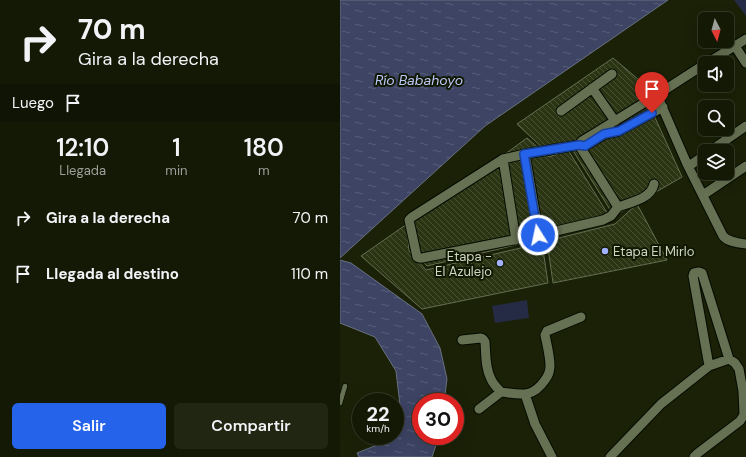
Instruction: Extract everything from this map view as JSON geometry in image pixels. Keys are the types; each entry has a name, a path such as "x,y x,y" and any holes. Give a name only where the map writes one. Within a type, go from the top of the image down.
{"street":[{"path":"719,56 746,38"},
{"path":"735,46 746,62"},
{"path":"579,145 582,141 657,96 698,69"},
{"path":"560,111 612,74"},
{"path":"592,88 615,121"},
{"path":"657,96 689,166 726,239 729,241 746,244"},
{"path":"654,184 653,189 649,194 618,207 611,216 603,220 516,240 419,258 417,257 409,220 503,159 579,145 585,146 604,134 619,131 663,108"},
{"path":"720,144 746,126"},
{"path":"579,145 618,207"},
{"path":"524,154 538,235"},
{"path":"503,159 516,240"},
{"path":"689,166 698,160"},
{"path":"703,195 746,166"},
{"path":"694,457 740,421 744,415 743,392 739,369 735,363 729,359 702,274 699,272 694,273 694,276 709,366"},
{"path":"479,410 501,392 525,394 534,392 548,375 550,367 545,335 547,332 581,318"},
{"path":"462,340 483,339 485,342 490,378 501,392"},
{"path":"610,457 661,404 709,366 729,359"},
{"path":"525,394 536,424 552,457"}],"lane":[{"path":"340,403 345,386"}],"shaded area":[{"path":"734,0 746,0 746,16"},
{"path":"527,300 529,318 495,323 492,306"}],"water":[{"name":"Río Babahoyo","path":"340,0 668,0 485,126 340,258"},
{"path":"340,260 351,263 422,314 440,348 447,379 445,393 412,393 412,445 436,445 432,457 359,457 357,453 377,445 404,445 404,393 399,393 396,371 375,337 340,323"}],"building":[{"path":"613,58 645,85 647,100 682,177 614,216 570,146 547,152 517,124"},
{"path":"527,138 549,157 568,150 611,219 541,239 427,266 411,248 410,224"},
{"name":"Etapa El Mirlo","path":"637,204 667,260 553,283 547,241 615,224"},
{"name":"Etapa - El Azulejo","path":"407,224 409,251 426,270 542,243 548,283 422,309 361,256"}],"place":[{"name":"Etapa El Mirlo","path":"605,251"},
{"name":"Etapa - El Azulejo","path":"500,263"}],"route":[{"path":"538,235 524,154 579,145 585,146 604,134 619,131 652,113"}]}
